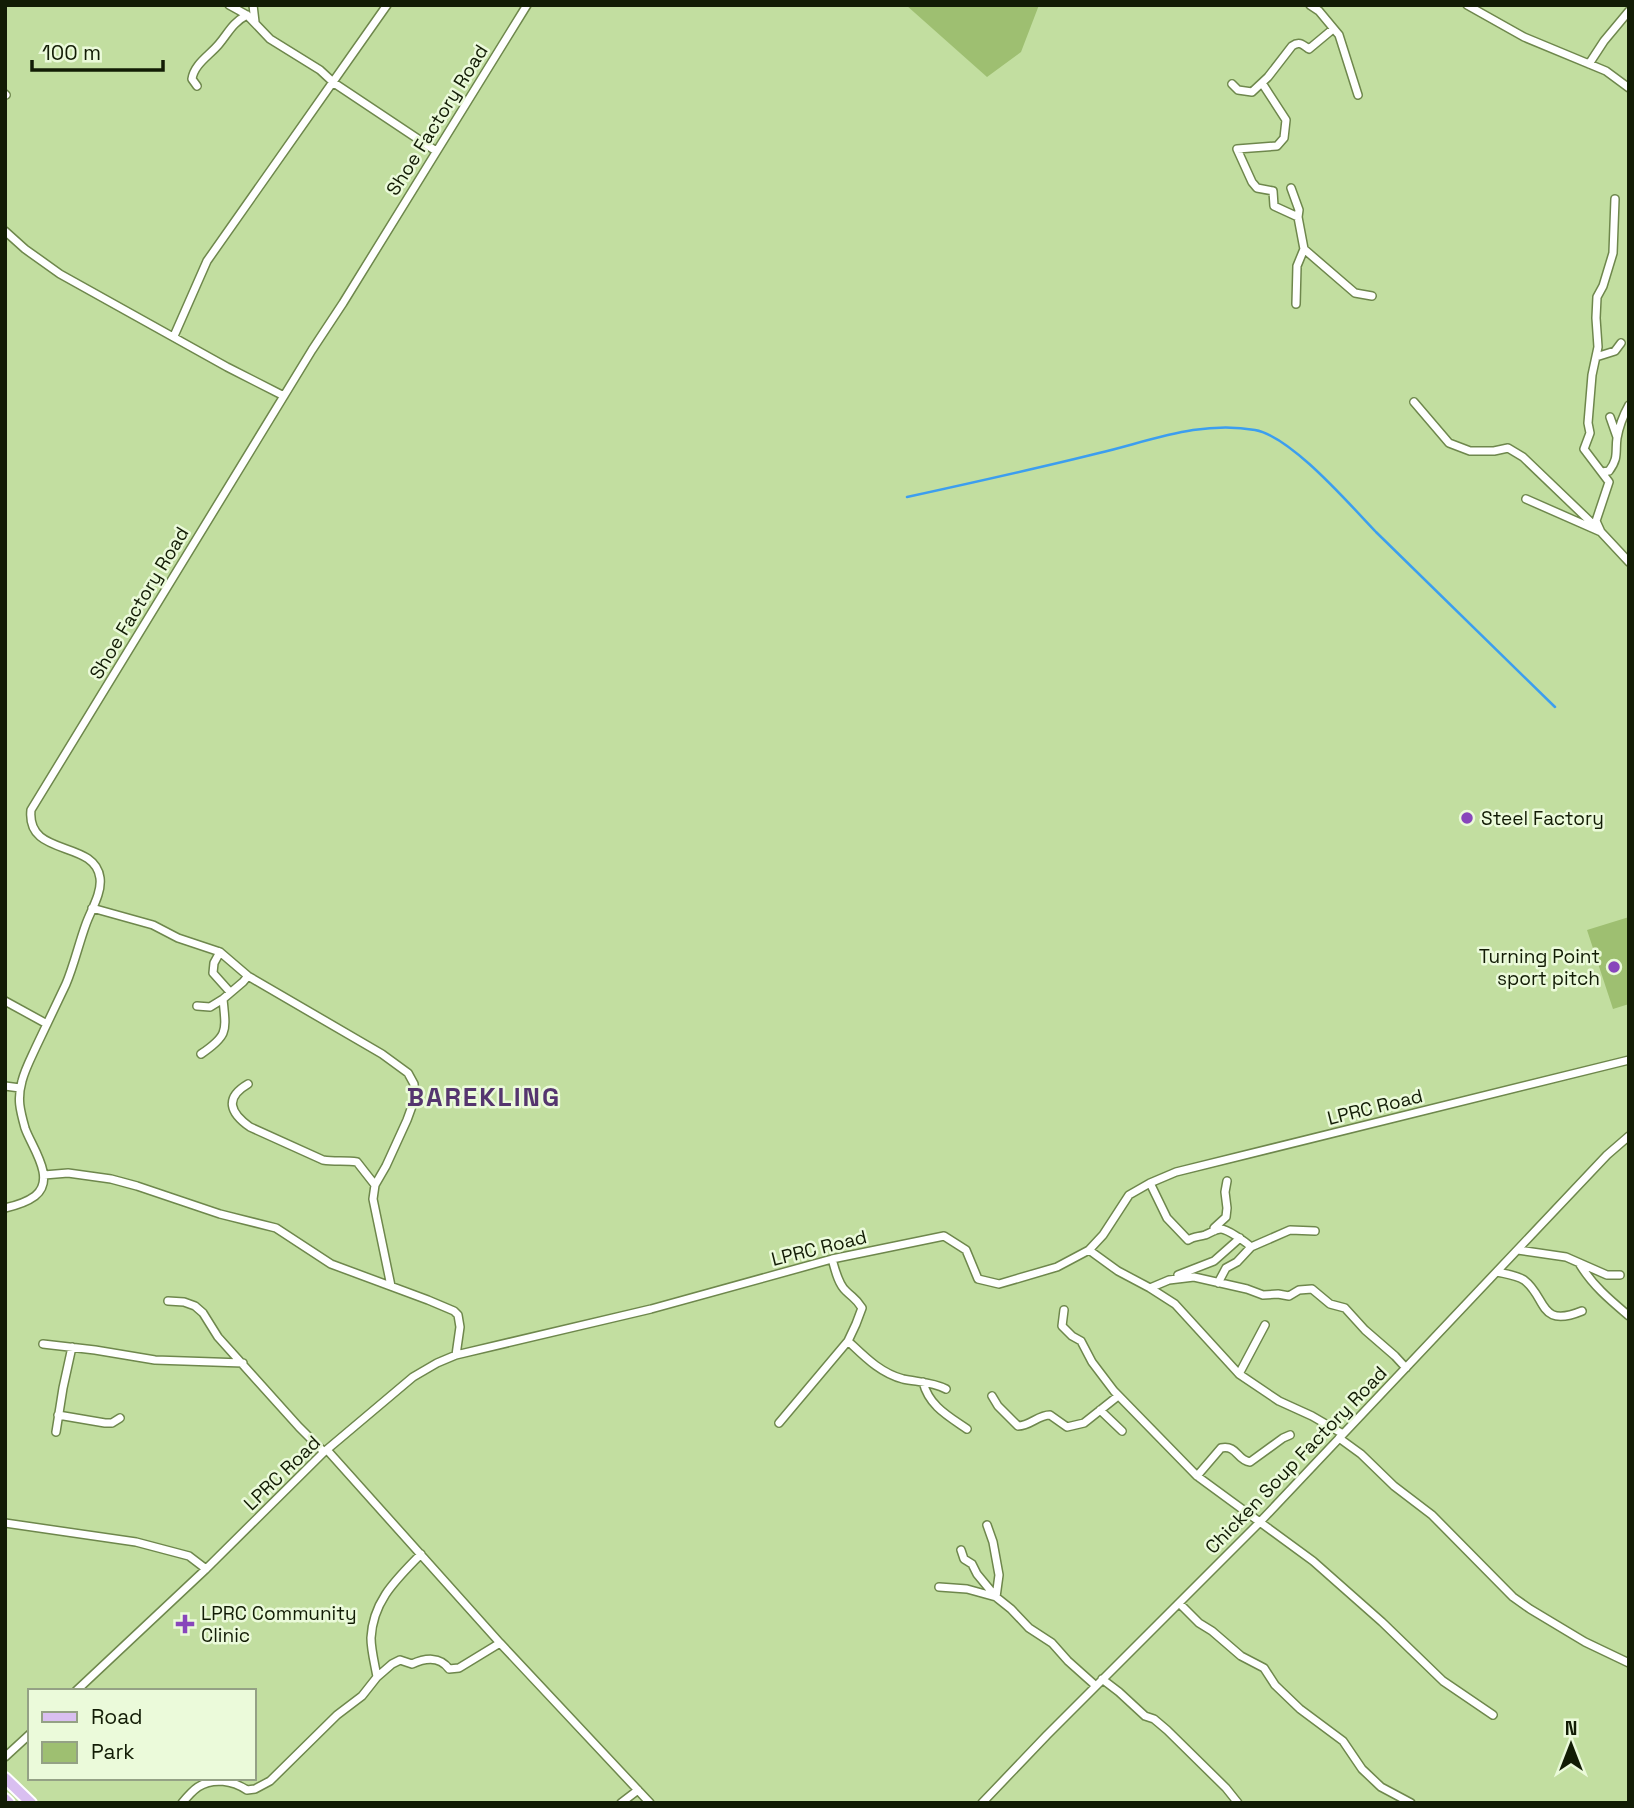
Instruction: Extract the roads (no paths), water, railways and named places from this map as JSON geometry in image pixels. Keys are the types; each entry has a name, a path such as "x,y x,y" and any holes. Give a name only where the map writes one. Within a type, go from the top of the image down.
{"main road":[{"path":"5,1778 32,1803"}],"street":[{"path":"229,5 247,15 270,39 320,69 334,83 436,151"},
{"path":"253,5 255,22"},
{"path":"174,337 207,261 387,5"},
{"name":"Shoe Factory Road","path":"44,1175 26,1130 18,1096 24,1073 66,982 100,886 98,868 90,860 36,834 32,825 32,810 284,396 527,5"},
{"path":"1310,5 1319,11 1339,35 1358,95"},
{"path":"1467,5 1524,37 1606,71 1629,88"},
{"path":"1588,64 1629,11"},
{"path":"197,86 192,79 193,72 235,22 247,15"},
{"path":"1232,84 1238,90 1252,92 1269,77 1292,46 1300,43 1308,48 1334,29"},
{"path":"1262,83 1286,120 1284,138 1277,146 1237,149 1246,172 1257,188 1273,191 1275,206 1298,217"},
{"path":"1291,188 1299,210 1304,249 1297,266 1296,304"},
{"path":"1601,532 1596,522 1609,481 1584,449 1590,433 1588,423 1592,375 1598,347 1597,297 1609,271 1613,253 1615,198"},
{"path":"5,231 25,250 60,274 284,396"},
{"path":"1304,249 1355,293 1372,296"},
{"path":"1596,357 1615,351 1621,344"},
{"path":"1414,402 1449,443 1470,451 1508,448 1523,457 1629,562"},
{"path":"1617,438 1629,405"},
{"path":"1602,472 1609,471 1617,454 1617,438 1610,417"},
{"path":"1526,499 1601,532"},
{"path":"92,908 153,925 178,939 220,952 248,976 382,1054 408,1073 414,1084 415,1098 375,1185 373,1199 391,1286"},
{"path":"220,952 214,963 213,973 230,992"},
{"path":"197,1006 210,1007 248,976"},
{"path":"201,1054 222,1037 226,1029 223,999"},
{"path":"5,1001 47,1024"},
{"name":"LPRC Road","path":"78,1689 326,1451 413,1377 456,1355 651,1309 832,1259 944,1236 966,1250 978,1279 999,1284 1057,1267 1089,1250 1103,1235 1129,1195 1176,1171 1629,1060"},
{"path":"248,1084 239,1089 233,1097 234,1114 240,1120 323,1160 357,1162 375,1185"},
{"path":"5,1086 20,1088"},
{"name":"Chicken Soup Factory Road","path":"982,1803 1259,1523 1607,1155 1629,1136"},
{"path":"5,1209 35,1196 41,1188 44,1175 68,1173 111,1179 220,1214 276,1228 331,1265 443,1306 457,1314 460,1327 456,1355"},
{"path":"1214,1231 1226,1217 1227,1181"},
{"path":"1150,1183 1167,1218 1188,1240 1220,1229 1240,1238 1251,1247"},
{"path":"1218,1283 1226,1268 1237,1262 1251,1247 1290,1230 1315,1231"},
{"path":"1153,1286 1164,1278 1183,1274 1214,1261 1240,1238"},
{"path":"1089,1250 1118,1271 1153,1286 1175,1304 1238,1374 1279,1401 1312,1416 1341,1436 1394,1486 1432,1516 1513,1597 1586,1642 1629,1663"},
{"path":"1518,1250 1554,1254 1607,1275 1620,1275"},
{"path":"779,1423 848,1341 862,1308 855,1297 845,1291 832,1259"},
{"path":"1579,1262 1603,1294 1629,1316"},
{"path":"1497,1272 1522,1279 1547,1312 1560,1316 1581,1311"},
{"path":"1153,1286 1169,1280 1194,1277 1263,1295 1289,1296 1299,1290 1312,1289 1330,1304 1345,1308 1406,1368"},
{"path":"168,1301 184,1302 203,1313 218,1337 299,1427 326,1451 650,1803"},
{"path":"1064,1310 1062,1326 1081,1341 1092,1362 1118,1396 1196,1476 1313,1561 1443,1681 1493,1715"},
{"path":"1238,1374 1265,1325"},
{"path":"848,1341 878,1368 900,1378 946,1389"},
{"path":"43,1344 155,1360 243,1363"},
{"path":"56,1432 72,1347"},
{"path":"923,1382 926,1394 937,1407 967,1429"},
{"path":"992,1396 1018,1426 1050,1415 1067,1427 1084,1423 1118,1396"},
{"path":"1100,1410 1122,1431"},
{"path":"58,1415 105,1423 112,1423 120,1418"},
{"path":"1196,1476 1221,1448 1231,1448 1242,1459 1250,1462 1290,1435"},
{"path":"5,1523 136,1542 189,1556 206,1569"},
{"path":"987,1525 999,1575 996,1597"},
{"path":"961,1550 964,1559 972,1564 996,1597 1029,1628 1052,1643 1068,1661 1099,1683 1119,1692 1144,1716 1154,1719 1226,1788 1238,1803"},
{"path":"377,1677 371,1639 376,1612 391,1585 421,1554"},
{"path":"939,1587 967,1589 996,1597"},
{"path":"1179,1603 1199,1623 1212,1630 1241,1656 1264,1668 1275,1685 1300,1709 1343,1741 1362,1769 1381,1787 1411,1803"},
{"path":"182,1803 196,1788 205,1783 221,1781 247,1790 270,1781 337,1715 362,1696 392,1664 400,1660 412,1664 431,1659 445,1662 450,1669 458,1668 500,1643"},
{"path":"5,1757 28,1736"},
{"path":"621,1803 638,1790"}],"waterway":[{"path":"907,497 1051,465 1176,433 1215,428 1255,430 1285,445 1319,473 1555,707"}],"place":[{"name":"Steel Factory","path":"1467,818"},
{"name":"Turning Point sport pitch","path":"1614,967"},
{"name":"LPRC Community Clinic","path":"185,1624"}],"district":[{"name":"BAREKLING","path":"484,1097"}]}
